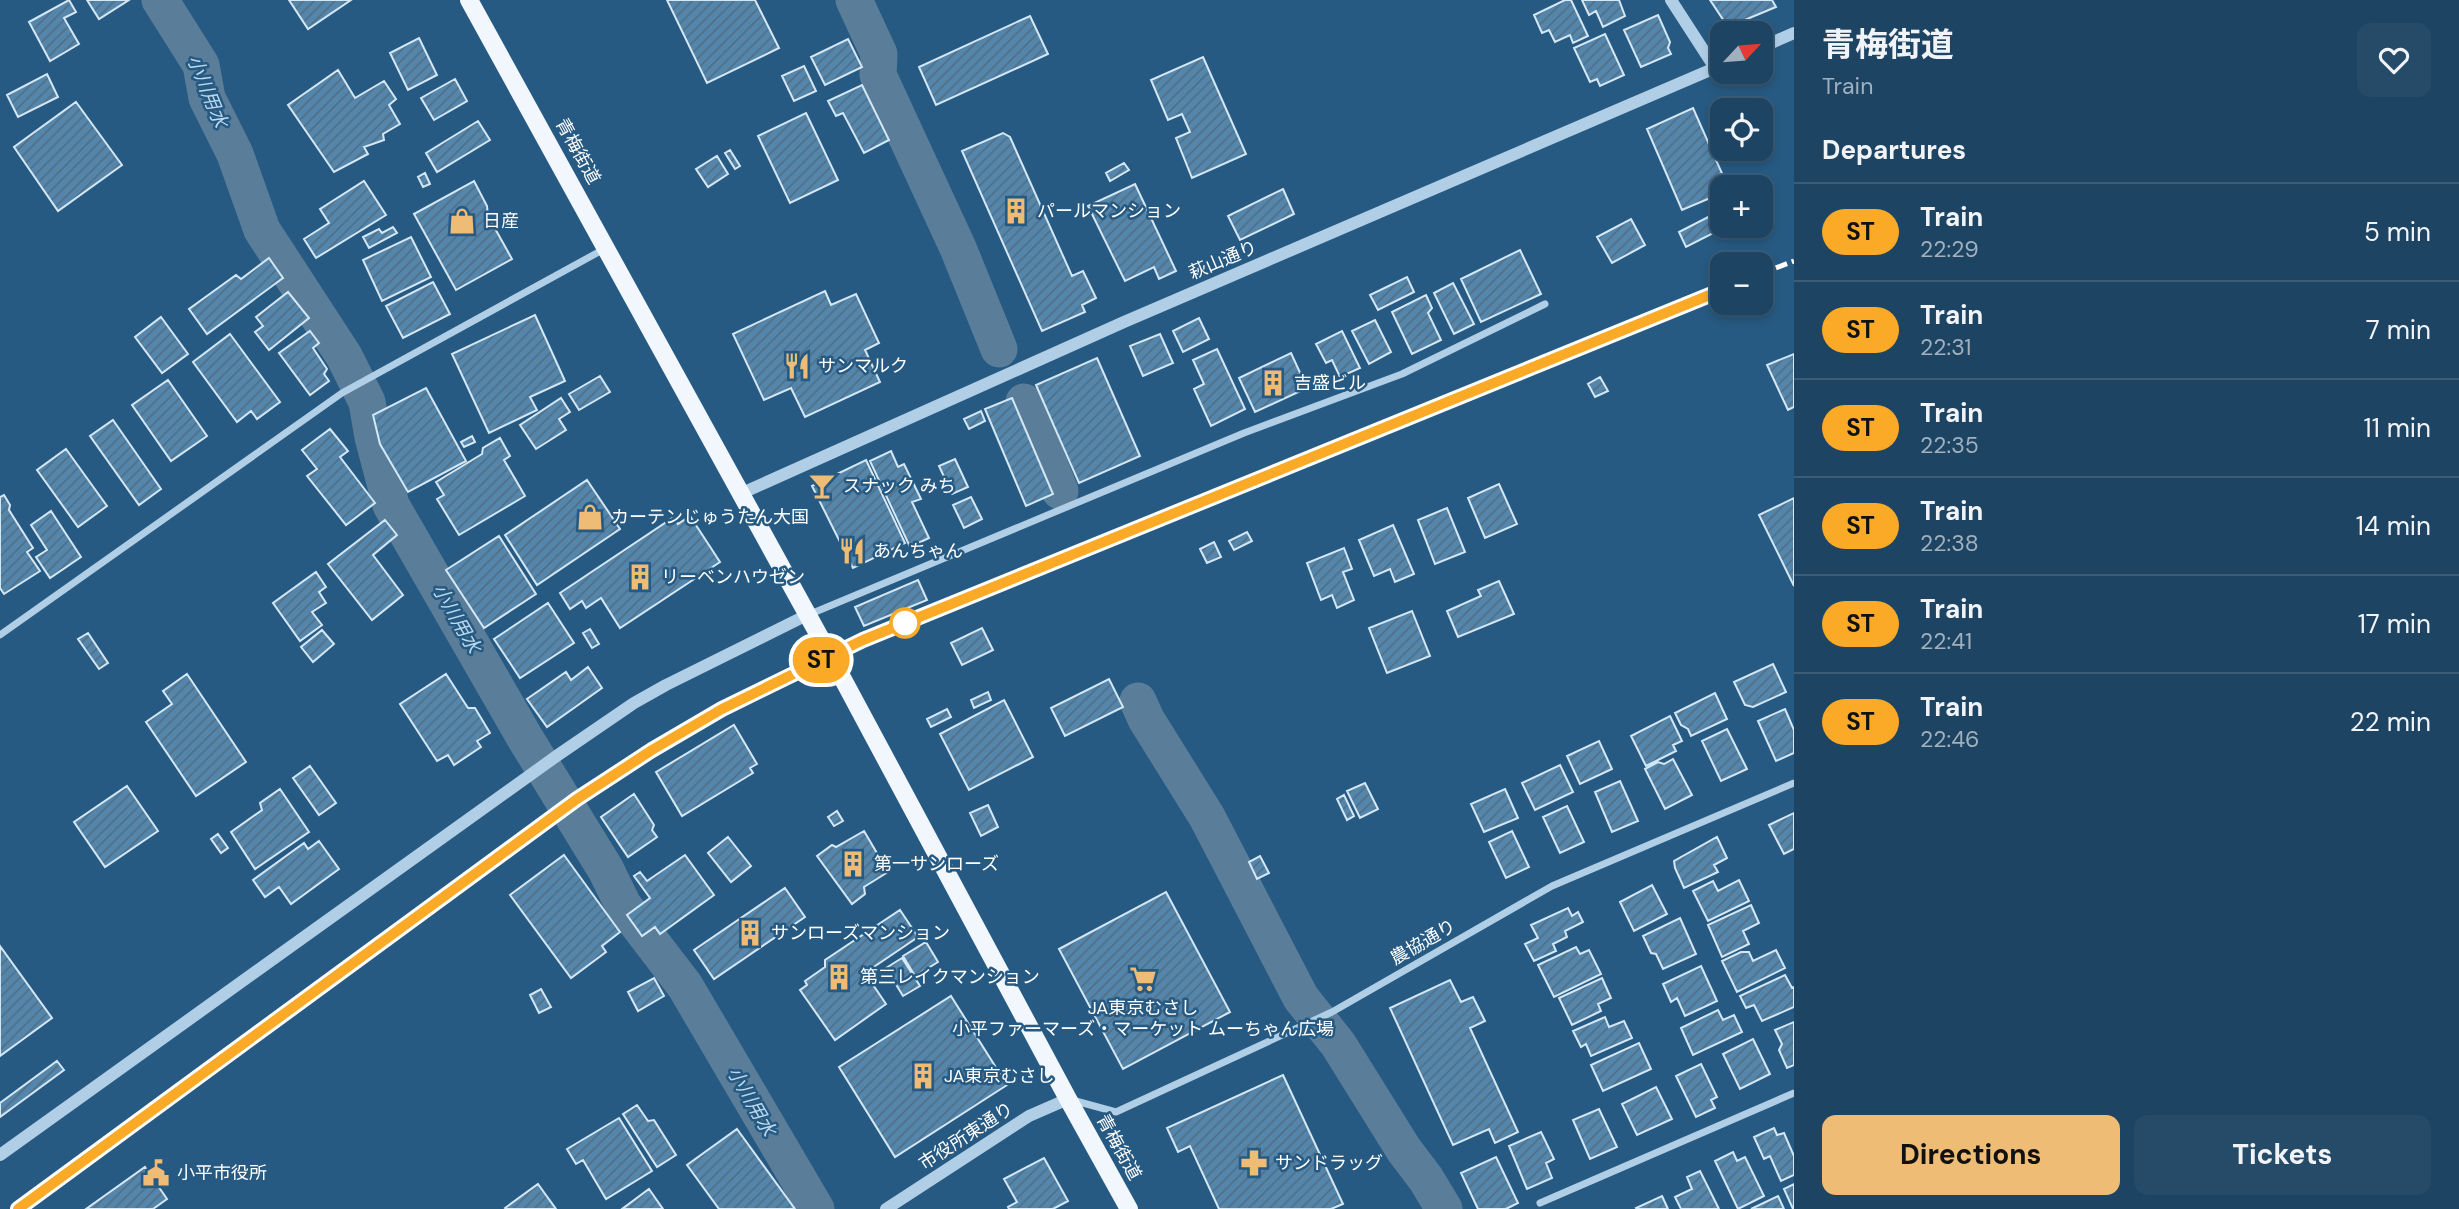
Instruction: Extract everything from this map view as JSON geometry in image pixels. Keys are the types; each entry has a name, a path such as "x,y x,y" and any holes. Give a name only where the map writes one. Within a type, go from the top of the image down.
{"main road":[{"name":"青梅街道","path":"469,0 607,247 1129,1209"}],"street":[{"path":"1671,0 1710,54"},
{"path":"1773,42 1794,33"},
{"name":"萩山通り","path":"740,494 1112,327 1710,70"},
{"path":"0,635 342,393 607,247"},
{"path":"0,1155 558,755 634,703 666,685 807,615 1244,433 1402,374 1545,304"},
{"name":"農協通り","path":"1068,1099 1116,1112 1332,1012 1552,886 1794,783"},
{"path":"1540,1203 1794,1093"},
{"name":"市役所東通り","path":"886,1209 1029,1116 1068,1099"}],"building":[{"path":"69,0 76,12 64,18 79,44 50,61 29,22"},
{"path":"87,0 129,0 99,19"},
{"path":"289,0 351,0 308,29"},
{"path":"667,0 755,0 779,48 707,83"},
{"path":"1565,0 1571,0 1588,36 1573,43 1570,35 1555,42 1549,30 1542,33 1534,15"},
{"path":"1582,0 1619,0 1625,16 1603,27 1596,11 1589,15"},
{"path":"1710,0 1772,0 1776,7 1742,21 1724,21"},
{"path":"1658,15 1670,42 1668,48 1671,54 1641,67 1624,30"},
{"path":"1030,16 1048,54 936,105 919,67"},
{"path":"1605,34 1624,75 1600,86 1597,79 1590,82 1574,48"},
{"path":"419,38 437,75 408,90 390,53"},
{"path":"848,39 862,67 825,85 811,57"},
{"path":"1203,57 1246,154 1192,178 1176,138 1190,132 1182,114 1168,120 1151,80"},
{"path":"804,66 816,91 794,101 782,76"},
{"path":"338,70 355,98 384,81 396,99 389,105 400,124 383,134 384,140 364,147 368,154 334,172 288,105"},
{"path":"47,74 58,97 18,117 7,95"},
{"path":"455,79 467,101 434,120 421,98"},
{"path":"862,85 889,140 864,153 843,113 836,116 828,101"},
{"path":"76,102 122,165 58,211 14,147"},
{"path":"1693,108 1710,146 1710,161 1716,161 1723,175 1710,175 1710,198 1682,210 1647,129"},
{"path":"806,113 838,180 790,203 758,136"},
{"path":"478,121 490,140 437,172 426,153"},
{"name":"パールマンション","path":"1003,133 1010,137 1072,276 1083,271 1096,298 1082,305 1085,312 1042,331 962,151"},
{"path":"730,150 740,166 735,169 725,153"},
{"path":"717,156 728,174 708,187 696,169"},
{"path":"1124,163 1129,170 1110,181 1106,173"},
{"path":"425,173 430,184 423,187 418,177"},
{"path":"364,181 386,215 316,258 304,239 329,223 320,209"},
{"path":"474,181 487,206 488,216 512,259 456,290 414,214"},
{"path":"1135,184 1176,271 1159,279 1154,267 1125,281 1088,206"},
{"path":"1283,189 1294,214 1240,240 1228,216"},
{"path":"1710,216 1710,235 1686,247 1679,232"},
{"path":"1631,219 1645,245 1612,263 1597,237"},
{"path":"393,227 397,233 369,248 363,237 379,229 382,233"},
{"path":"411,237 431,277 382,301 363,260"},
{"path":"1520,250 1541,294 1481,322 1461,279"},
{"path":"269,258 283,278 207,334 189,309 236,275 241,279"},
{"path":"1407,277 1414,292 1378,310 1370,295"},
{"path":"433,282 450,314 403,338 386,306"},
{"path":"1453,283 1474,324 1454,334 1434,293"},
{"path":"825,291 831,305 856,294 879,343 865,350 880,382 805,417 791,388 764,400 733,334"},
{"path":"288,292 309,318 269,350 255,332 263,326 256,317"},
{"path":"1426,295 1432,308 1428,313 1441,340 1412,354 1392,312"},
{"path":"535,315 565,381 530,397 537,410 489,433 452,354"},
{"path":"161,317 188,354 162,373 135,337"},
{"path":"1199,318 1209,339 1183,352 1173,331"},
{"path":"1375,320 1391,352 1369,364 1352,331"},
{"path":"310,331 319,343 313,348 327,369 324,374 329,381 310,395 279,353"},
{"path":"1342,331 1360,368 1340,377 1332,360 1326,363 1316,344"},
{"path":"230,334 280,402 257,419 251,411 237,422 193,362"},
{"path":"1160,334 1173,363 1143,376 1130,346"},
{"path":"1217,349 1245,409 1211,426 1194,389 1204,384 1193,360"},
{"name":"吉盛ビル","path":"1291,353 1307,388 1255,412 1239,378"},
{"path":"1794,354 1794,407 1788,410 1767,365"},
{"path":"1097,358 1140,456 1079,483 1036,385"},
{"path":"600,376 610,392 579,410 569,394"},
{"path":"1600,377 1608,391 1595,397 1588,384"},
{"path":"168,380 207,436 171,461 132,405"},
{"path":"426,388 466,461 408,492 380,444 373,415"},
{"path":"561,398 570,412 559,419 566,430 536,449 520,425"},
{"path":"1012,398 1053,494 1026,506 985,409"},
{"path":"981,411 985,421 969,429 964,419"},
{"path":"113,420 161,489 139,505 90,436"},
{"path":"330,429 348,451 340,457 375,503 346,525 307,476 317,469 302,450"},
{"path":"472,436 475,442 464,447 461,442"},
{"path":"500,438 510,456 504,460 525,496 459,535 437,499 444,495 436,482 482,454 483,448"},
{"path":"66,449 107,506 78,527 37,470"},
{"path":"891,451 898,467 904,464 921,499 912,502 929,538 910,547 870,461"},
{"path":"955,459 968,487 952,494 939,466"},
{"path":"866,460 905,543 853,568 812,486"},
{"path":"587,480 620,529 537,585 505,535"},
{"path":"1499,484 1517,524 1485,538 1468,498"},
{"path":"4,495 10,505 9,510 33,548 27,552 40,571 4,594 0,588 0,497"},
{"path":"971,497 982,519 964,528 953,505"},
{"path":"1794,498 1794,586 1759,515"},
{"path":"1447,508 1465,552 1435,564 1418,520"},
{"path":"51,511 81,557 50,578 36,557 47,550 31,525"},
{"name":"リーベンハウゼン","path":"690,516 720,562 620,628 601,598 586,608 582,601 570,609 560,593 674,517 678,524"},
{"path":"385,520 397,535 373,555 403,595 372,620 328,564"},
{"path":"1393,525 1414,574 1395,582 1390,569 1374,576 1359,540"},
{"path":"1247,532 1252,541 1234,550 1229,541"},
{"path":"499,536 536,594 484,628 446,570"},
{"path":"1214,542 1221,557 1207,563 1200,549"},
{"path":"1344,548 1352,569 1343,572 1354,600 1337,608 1332,595 1321,600 1307,563"},
{"path":"316,572 326,587 319,592 326,603 312,612 322,625 300,641 273,603"},
{"path":"918,580 927,600 864,626 855,607"},
{"path":"1499,581 1514,614 1458,637 1447,611 1481,596 1478,590"},
{"path":"548,603 574,643 520,678 494,639"},
{"path":"1412,611 1430,656 1387,673 1369,628"},
{"path":"982,628 993,650 962,665 951,643"},
{"path":"590,629 599,644 592,648 583,633"},
{"path":"322,630 334,644 313,662 301,647"},
{"path":"88,633 108,663 99,669 78,639"},
{"path":"1773,664 1786,692 1753,707 1745,705 1734,682"},
{"path":"588,667 602,688 547,727 527,699 566,672 571,680"},
{"path":"187,674 246,762 196,796 146,722 172,704 163,691"},
{"path":"446,674 468,708 475,708 490,733 477,741 481,747 454,765 448,755 437,761 400,704"},
{"path":"1109,679 1123,707 1065,736 1051,708"},
{"path":"988,692 991,700 974,708 971,700"},
{"path":"1715,693 1727,719 1691,736 1675,713"},
{"path":"1004,700 1033,757 969,790 940,734"},
{"path":"947,709 951,717 931,727 927,719"},
{"path":"1785,709 1794,730 1794,753 1776,761 1758,721"},
{"path":"1670,716 1682,741 1673,745 1676,751 1646,766 1631,736"},
{"path":"734,725 757,764 750,768 753,773 682,816 656,772"},
{"path":"1727,729 1747,769 1721,781 1702,741"},
{"path":"1599,741 1612,769 1580,784 1567,756"},
{"path":"1673,759 1692,795 1665,809 1645,769 1658,762 1664,764"},
{"path":"1560,765 1573,792 1535,810 1522,783"},
{"path":"310,766 336,803 319,815 293,778"},
{"path":"1620,781 1638,821 1612,832 1595,792"},
{"path":"1365,783 1378,809 1360,818 1347,791"},
{"path":"127,786 158,831 105,867 74,822"},
{"path":"280,789 309,832 255,869 231,832 262,810 260,803"},
{"path":"1505,789 1518,818 1484,832 1471,804"},
{"path":"634,794 654,825 652,830 657,837 628,857 601,817"},
{"path":"1344,795 1354,816 1347,820 1337,799"},
{"path":"988,805 998,827 981,836 970,813"},
{"path":"1567,806 1584,842 1560,853 1543,817"},
{"path":"837,811 843,821 834,826 828,817"},
{"path":"1794,813 1794,849 1784,854 1769,825"},
{"name":"第一サンローズ","path":"864,831 888,872 864,887 865,894 852,904 817,856 832,845 836,847"},
{"path":"1512,831 1529,867 1506,878 1489,842"},
{"path":"218,834 228,848 221,853 211,839"},
{"path":"728,837 751,866 731,882 708,853"},
{"path":"1717,837 1727,858 1714,865 1718,872 1684,888 1674,861"},
{"path":"319,841 339,869 291,904 279,887 265,897 253,880 304,843 308,849"},
{"path":"564,855 620,932 602,946 606,952 571,978 510,895"},
{"path":"685,855 714,895 660,934 655,927 642,936 627,915 650,898 634,876 640,872 647,881"},
{"path":"1260,856 1269,873 1257,879 1249,862"},
{"path":"1739,880 1749,901 1708,921 1693,891 1713,881 1718,891"},
{"path":"1652,885 1667,914 1634,931 1620,902"},
{"name":"サンローズマンション","path":"785,888 805,917 714,979 694,950"},
{"path":"1166,892 1230,1012 1123,1069 1059,949"},
{"path":"1751,905 1759,923 1743,931 1749,944 1722,957 1708,925"},
{"path":"1568,908 1572,916 1578,912 1583,922 1565,931 1567,937 1553,944 1556,951 1534,961 1525,944 1538,938 1531,925"},
{"name":"第三レイクマンション","path":"900,910 918,937 865,973 886,1004 835,1040 800,990 807,985 805,981 825,967 825,960"},
{"path":"1680,918 1696,954 1663,969 1643,936"},
{"path":"926,942 938,962 915,976 903,956"},
{"path":"0,946 52,1018 0,1056"},
{"path":"1576,947 1580,954 1589,950 1601,974 1554,997 1538,965"},
{"path":"1776,950 1785,968 1737,992 1722,961 1741,952 1749,952 1753,961"},
{"path":"902,958 920,986 903,996 886,968"},
{"path":"1701,966 1717,1001 1685,1016 1677,998 1671,1002 1663,984"},
{"path":"1785,975 1792,988 1794,987 1794,1007 1762,1021 1754,1005 1746,1008 1740,996"},
{"path":"654,978 664,996 638,1011 628,992"},
{"path":"1602,978 1611,998 1598,1004 1601,1011 1572,1025 1559,998"},
{"path":"1450,980 1461,1002 1473,997 1485,1021 1470,1028 1518,1132 1495,1143 1489,1129 1453,1145 1390,1008"},
{"path":"541,989 551,1007 539,1013 530,995"},
{"name":"JA東京むさし","path":"951,996 1007,1085 895,1157 839,1067"},
{"path":"1718,1010 1723,1020 1734,1015 1742,1032 1693,1055 1681,1028"},
{"path":"1605,1017 1609,1027 1624,1021 1632,1038 1591,1056 1586,1044 1581,1047 1573,1031"},
{"path":"1794,1022 1794,1065 1787,1068 1779,1050 1782,1044 1775,1030"},
{"path":"1753,1039 1770,1074 1740,1089 1723,1054"},
{"path":"1639,1043 1651,1069 1603,1091 1591,1065"},
{"path":"57,1061 64,1070 0,1117 0,1103"},
{"path":"1701,1064 1717,1097 1711,1100 1715,1108 1696,1117 1676,1076"},
{"path":"1283,1075 1343,1204 1331,1209 1219,1209 1190,1146 1178,1152 1167,1128"},
{"path":"1656,1087 1672,1119 1637,1135 1622,1104"},
{"path":"637,1105 648,1121 654,1120 676,1155 657,1167 623,1114"},
{"path":"1599,1109 1617,1147 1590,1159 1573,1120"},
{"path":"619,1118 652,1171 606,1199 583,1160 576,1164 567,1149"},
{"path":"1774,1128 1777,1135 1784,1133 1794,1156 1794,1175 1781,1181 1770,1156 1764,1159 1754,1137"},
{"path":"737,1129 795,1209 719,1209 687,1165"},
{"path":"1541,1132 1554,1159 1546,1163 1552,1178 1527,1189 1509,1146"},
{"path":"1733,1152 1737,1161 1745,1157 1764,1196 1738,1209 1715,1161"},
{"path":"1496,1157 1518,1203 1506,1209 1478,1209 1461,1173"},
{"path":"1044,1158 1068,1201 1053,1209 1009,1209 1008,1207 1017,1202 1004,1179"},
{"path":"145,1167 167,1199 153,1209 86,1209"},
{"path":"1700,1171 1719,1209 1681,1209 1675,1197 1692,1189 1687,1177"},
{"path":"538,1184 556,1209 505,1208"},
{"path":"1794,1184 1794,1209 1793,1209 1784,1189"},
{"path":"649,1189 663,1209 622,1209"},
{"path":"1662,1196 1668,1209 1636,1208"},
{"path":"1778,1196 1784,1209 1751,1209"}],"waterway":[{"name":"小川用水","path":"160,0 201,65 207,98 235,154 262,230 344,356 367,402 391,505 525,738 606,870 623,905 685,986 816,1209"},
{"path":"854,0 879,54 878,75 958,248 999,349"},
{"path":"1024,402 1060,491"},
{"path":"1138,701 1146,719 1207,817 1301,998 1338,1044 1444,1209"}],"railway":[{"path":"1773,269 1794,261"},
{"path":"18,1209 560,811 686,729 760,689 863,640 1710,295"}],"train":[{"name":"ST","path":"18,1209 577,799 722,709 863,640 1710,295"}],"place":[{"name":"パールマンション","path":"1016,211"},
{"name":"日産","path":"462,221"},
{"name":"サンマルク","path":"797,366"},
{"name":"吉盛ビル","path":"1273,383"},
{"name":"スナック みち","path":"822,486"},
{"name":"カーテンじゅうたん大国","path":"590,517"},
{"name":"あんちゃん","path":"852,551"},
{"name":"リーベンハウゼン","path":"640,577"},
{"name":"第一サンローズ","path":"853,864"},
{"name":"サンローズマンション","path":"750,933"},
{"name":"第三レイクマンション","path":"839,977"},
{"name":"JA東京むさし 小平ファーマーズ・マーケット ムーちゃん広場","path":"1143,979"},
{"name":"JA東京むさし","path":"923,1076"},
{"name":"サンドラッグ","path":"1254,1163"},
{"name":"小平市役所","path":"156,1173"}]}
